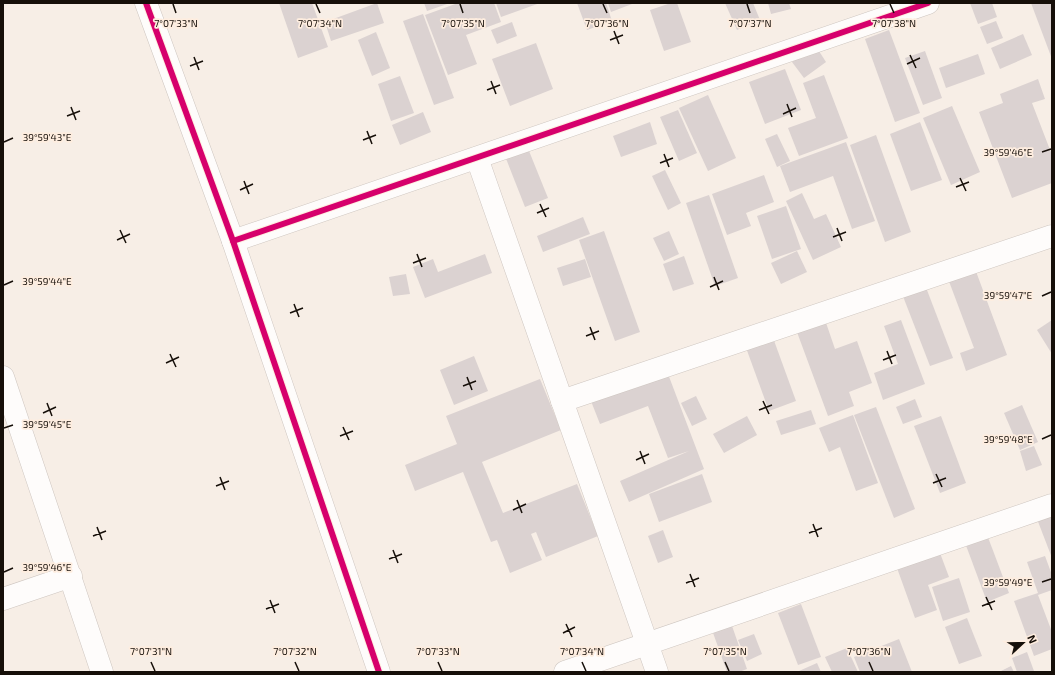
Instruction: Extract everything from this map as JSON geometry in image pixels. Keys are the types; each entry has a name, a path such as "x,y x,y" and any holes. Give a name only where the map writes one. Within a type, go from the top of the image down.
{"street":[{"path":"146,3 233,241 379,672"},
{"path":"233,241 477,158 882,11 928,3"},
{"path":"477,158 656,672"},
{"path":"562,402 1052,236"},
{"path":"3,377 102,672"},
{"path":"565,672 1052,505"},
{"path":"3,599 71,576"}],"building":[{"path":"279,3 312,3 328,47 298,58"},
{"path":"377,3 384,23 331,41 325,22"},
{"path":"424,3 450,3 427,11"},
{"path":"458,3 494,3 501,22 466,35 477,64 448,75 425,15"},
{"path":"496,3 540,3 501,17"},
{"path":"577,3 606,3 612,21 587,30"},
{"path":"608,3 631,3 632,4 611,12"},
{"path":"671,3 677,3 691,42 664,51 650,10"},
{"path":"725,3 753,3 760,20 737,30"},
{"path":"768,3 789,3 791,9 771,14"},
{"path":"970,3 992,3 997,17 978,24"},
{"path":"1031,3 1052,3 1052,59"},
{"path":"423,14 454,98 434,105 403,21"},
{"path":"996,21 1003,38 987,44 980,27"},
{"path":"512,22 517,36 497,44 491,30"},
{"path":"889,30 920,113 895,122 865,39"},
{"path":"376,32 390,68 372,76 358,40"},
{"path":"1023,34 1032,55 1000,69 991,48"},
{"path":"536,43 553,89 510,106 492,59"},
{"path":"815,45 826,62 804,78 792,62"},
{"path":"925,51 942,98 923,105 905,58"},
{"path":"978,54 985,74 946,88 939,68"},
{"path":"785,69 801,110 765,124 749,82"},
{"path":"824,75 848,138 799,156 788,128 816,118 803,83"},
{"path":"400,76 414,113 391,121 378,84"},
{"path":"1038,79 1045,99 1032,103 1052,155 1052,183 1012,198 979,112 1003,103 1000,94"},
{"path":"708,95 736,158 708,171 679,108"},
{"path":"952,106 980,172 951,185 923,118"},
{"path":"678,110 697,153 679,161 660,117"},
{"path":"423,112 431,132 400,145 392,125"},
{"path":"650,122 657,144 621,157 613,136"},
{"path":"920,122 942,180 911,191 890,134"},
{"path":"777,134 790,161 777,167 765,139"},
{"path":"876,135 911,232 885,242 850,145"},
{"path":"846,142 875,221 852,229 833,176 790,192 780,166"},
{"path":"527,146 548,198 525,207 505,156"},
{"path":"665,170 681,203 668,210 652,176"},
{"path":"764,175 774,202 746,213 751,226 727,235 712,194"},
{"path":"802,193 814,219 826,214 841,247 813,260 786,201"},
{"path":"709,195 738,278 715,286 686,203"},
{"path":"786,206 801,249 772,259 757,216"},
{"path":"583,217 590,234 543,252 537,236"},
{"path":"604,231 640,332 615,341 579,240"},
{"path":"669,231 679,254 664,261 653,238"},
{"path":"797,251 807,272 781,284 771,263"},
{"path":"485,254 492,273 425,298 413,267 433,259 438,272"},
{"path":"684,256 694,284 673,291 663,264"},
{"path":"971,258 1007,355 966,371 960,353 974,348 944,268"},
{"path":"585,259 591,277 563,286 557,268"},
{"path":"406,274 410,294 393,296 389,277"},
{"path":"922,277 953,358 930,366 899,286"},
{"path":"823,314 835,349 857,341 872,383 849,392 854,406 828,416 794,324"},
{"path":"901,320 925,384 883,400 874,373 898,364 884,326"},
{"path":"1052,320 1052,354 1037,330"},
{"path":"772,335 796,401 769,411 745,345"},
{"path":"474,356 488,391 454,405 440,370"},
{"path":"665,366 704,469 629,502 620,481 689,451 668,458 648,406 600,424 589,396"},
{"path":"540,379 561,430 482,462 503,513 577,484 598,536 546,557 536,532 531,534 542,560 510,573 497,540 491,542 463,472 415,491 405,465 457,444 446,416"},
{"path":"696,396 707,419 692,426 681,403"},
{"path":"915,399 922,417 903,424 896,407"},
{"path":"1022,405 1038,442 1020,450 1004,413"},
{"path":"876,407 915,509 894,518 854,415"},
{"path":"811,410 816,424 781,435 776,421"},
{"path":"853,415 878,483 856,491 840,447 829,452 819,428"},
{"path":"747,416 757,435 724,453 713,434"},
{"path":"941,416 966,483 940,493 914,426"},
{"path":"1034,446 1042,465 1026,471 1020,451"},
{"path":"702,474 712,502 659,522 649,494"},
{"path":"1052,513 1052,558 1037,519"},
{"path":"663,530 673,557 658,563 648,536"},
{"path":"986,532 1009,593 987,602 964,540"},
{"path":"940,553 949,577 928,585 937,610 915,618 897,568"},
{"path":"1045,556 1052,575 1052,590 1038,595 1052,632 1052,649 1034,656 1014,601 1038,593 1027,562"},
{"path":"959,578 970,612 943,621 932,587"},
{"path":"801,604 821,657 798,665 778,613"},
{"path":"967,618 982,656 959,664 945,627"},
{"path":"731,623 747,669 739,672 727,672 712,630"},
{"path":"754,634 762,654 747,661 738,640"},
{"path":"899,639 912,672 860,672 854,657"},
{"path":"847,648 858,672 832,672 825,657"},
{"path":"1027,652 1034,671 1017,672 1012,658"},
{"path":"817,663 821,672 799,672 799,671"},
{"path":"1011,666 1014,672 999,672"}],"cycle path":[{"path":"146,3 233,241 379,672"},
{"path":"233,241 928,3"}]}
